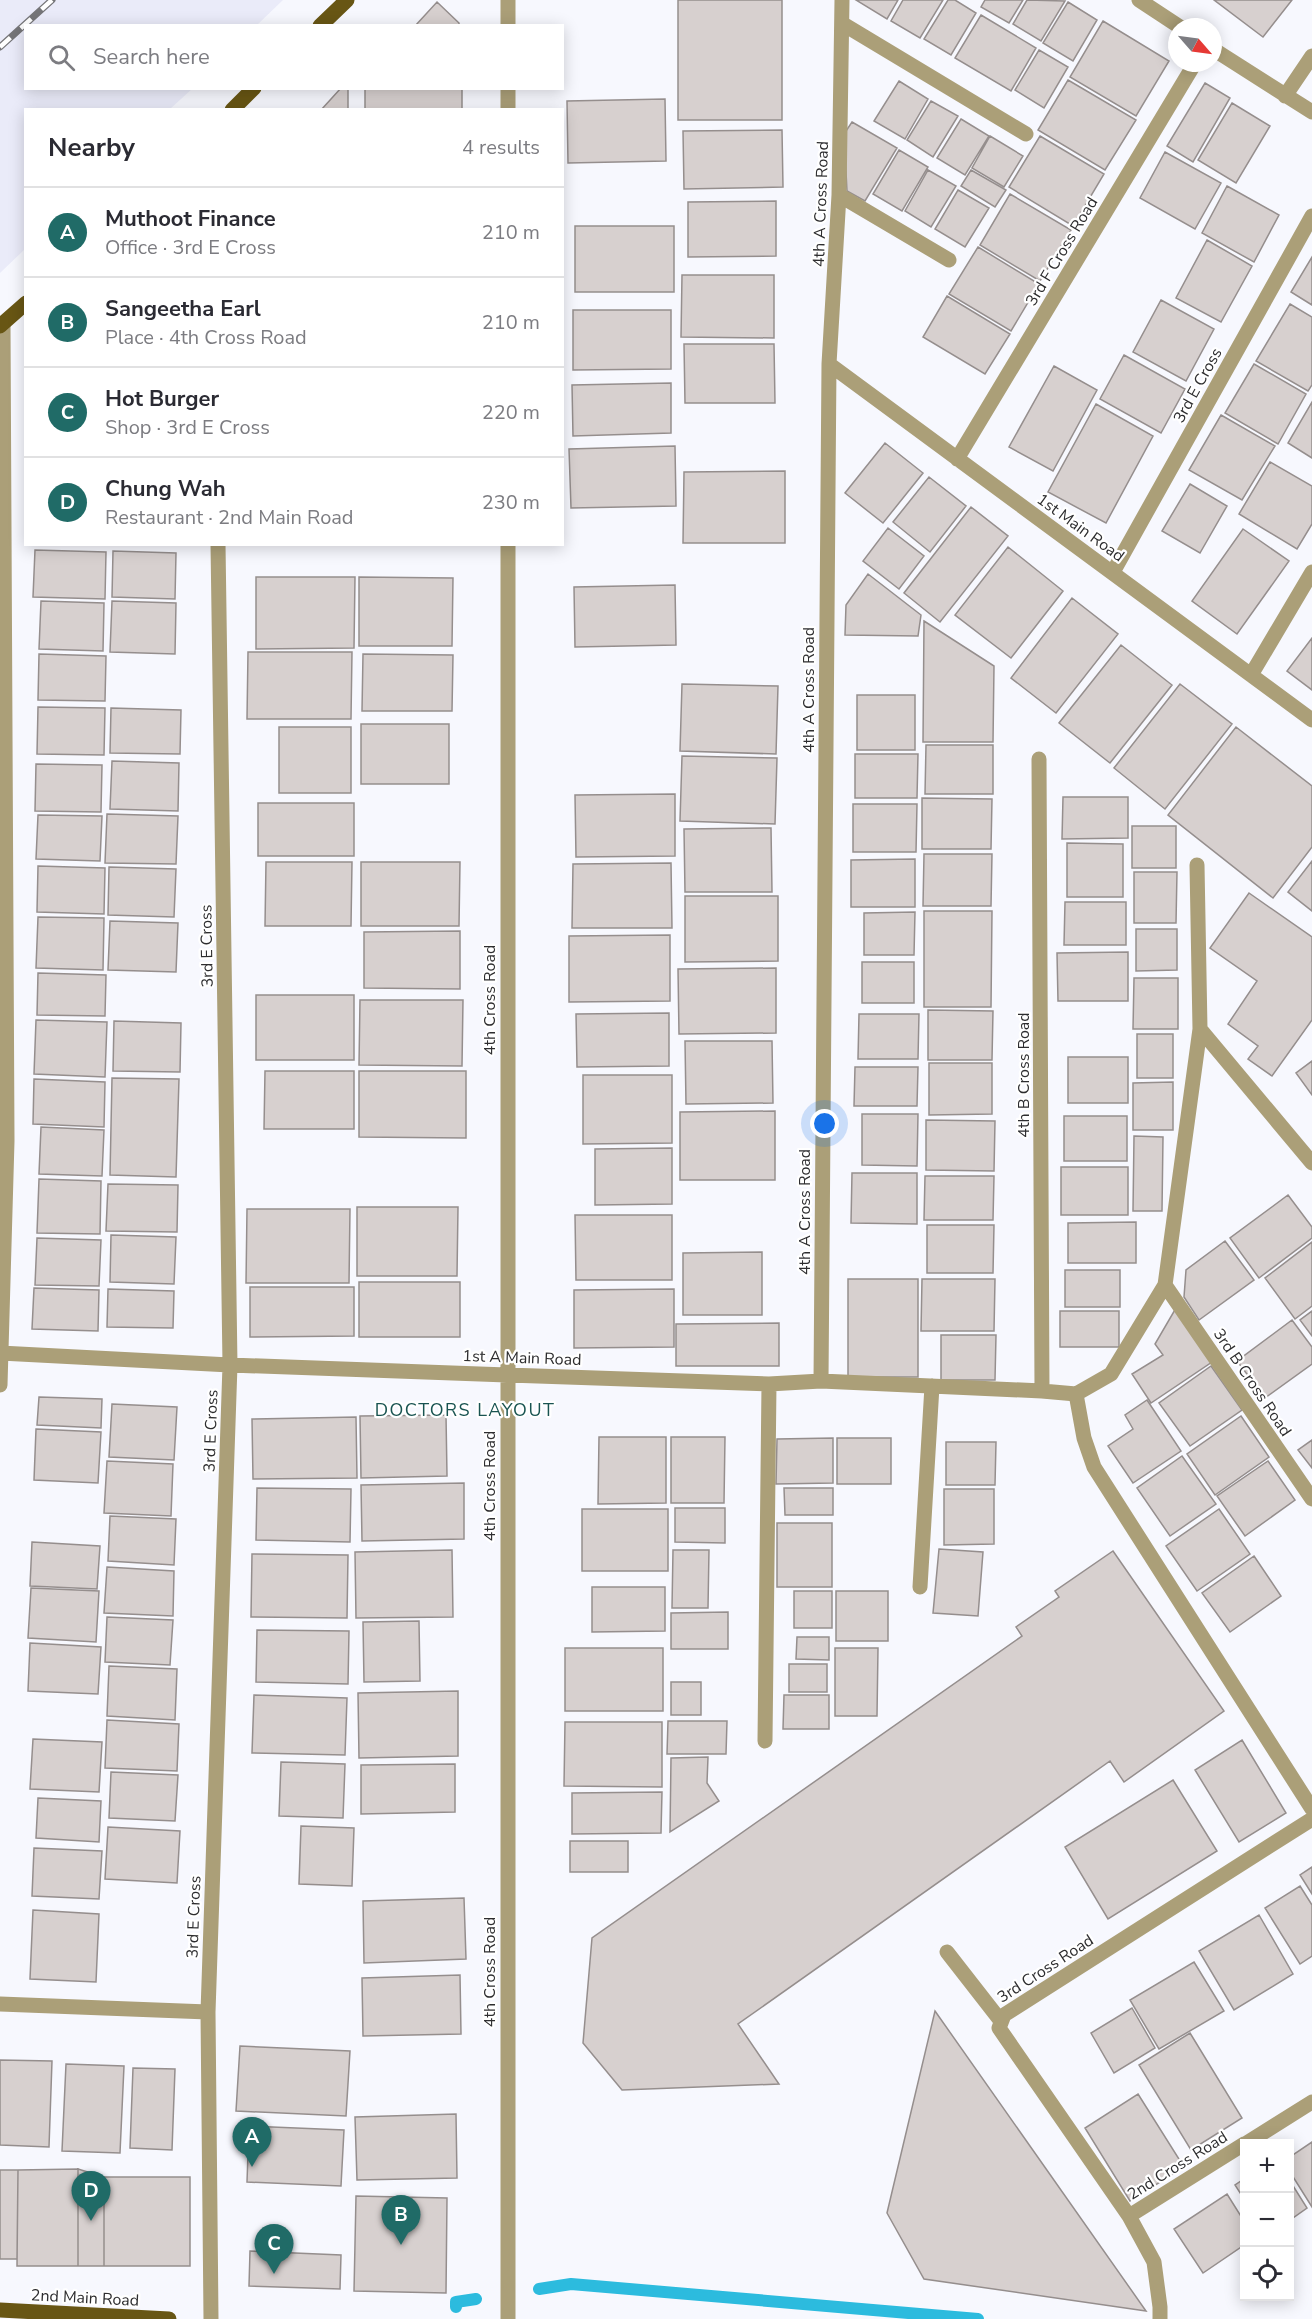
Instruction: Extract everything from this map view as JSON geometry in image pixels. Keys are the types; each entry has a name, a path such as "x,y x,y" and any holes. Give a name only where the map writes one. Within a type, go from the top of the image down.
{"main road":[{"path":"322,24 347,0"},
{"path":"234,108 252,90"},
{"path":"1,325 24,305"},
{"name":"2nd Main Road","path":"0,2310 169,2319"}],"street":[{"path":"508,0 508,24"},
{"name":"4th A Cross Road","path":"821,1381 829,364 839,195 842,0"},
{"path":"1139,0 1168,19"},
{"path":"843,24 1026,134"},
{"path":"1222,55 1312,112"},
{"path":"1286,96 1312,56"},
{"name":"3rd F Cross Road","path":"957,459 1190,72"},
{"path":"508,90 508,108"},
{"path":"839,195 949,260"},
{"name":"3rd E Cross","path":"1113,572 1312,216"},
{"path":"0,1385 4,1141 1,325"},
{"name":"1st Main Road","path":"829,364 1312,720"},
{"name":"3rd E Cross","path":"211,2319 208,2012 230,1365 218,546"},
{"name":"4th Cross Road","path":"508,546 508,2319"},
{"path":"1251,675 1312,572"},
{"name":"4th B Cross Road","path":"1039,759 1042,1391"},
{"path":"1197,865 1200,1029 1165,1285 1110,1374 1076,1395 1084,1438 1094,1467 1312,1809"},
{"path":"1200,1029 1312,1163"},
{"name":"3rd B Cross Road","path":"1165,1285 1312,1499"},
{"name":"1st A Main Road","path":"0,1353 230,1365 769,1384 821,1381 1042,1391 1076,1395"},
{"path":"765,1741 769,1384"},
{"path":"920,1587 932,1386"},
{"name":"3rd Cross Road","path":"1160,2319 1154,2262 1129,2216 999,2028 1000,2020 1004,2014 1312,1819"},
{"path":"947,1952 1000,2020"},
{"path":"0,2004 208,2012"},
{"name":"2nd Cross Road","path":"1253,2139 1312,2102"},
{"name":"2nd Cross Road","path":"1129,2216 1240,2147"}],"shaded area":[{"path":"0,0 283,0 258,24 24,24 24,90 191,90 171,108 24,108 24,250 0,273"}],"building":[{"path":"678,0 782,0 782,120 678,120"},
{"path":"856,0 898,0 887,19"},
{"path":"903,0 943,0 920,38 891,21"},
{"path":"948,0 955,0 976,13 951,55 924,39"},
{"path":"985,0 1023,0 1009,23 981,7"},
{"path":"1027,0 1065,1 1041,41 1013,24"},
{"path":"1214,0 1292,0 1263,37"},
{"path":"437,2 459,23 459,24 417,24"},
{"path":"1068,2 1097,20 1073,61 1043,43"},
{"path":"981,15 1036,48 1011,91 955,58"},
{"path":"1103,21 1168,60 1136,116 1070,77"},
{"path":"1039,50 1068,67 1044,108 1015,90"},
{"path":"1068,80 1136,120 1105,170 1038,130"},
{"path":"899,81 928,99 905,139 874,121"},
{"path":"1205,83 1230,98 1193,162 1167,146"},
{"path":"339,90 348,90 348,108 323,108"},
{"path":"365,90 462,90 462,108 365,108"},
{"path":"665,99 666,161 568,163 567,101"},
{"path":"931,101 958,116 933,157 907,140"},
{"path":"1232,103 1270,126 1236,183 1198,160"},
{"path":"961,119 989,136 965,175 937,158"},
{"path":"852,122 897,148 865,201 847,191 844,134"},
{"path":"782,130 783,187 684,189 683,131"},
{"path":"990,136 1023,156 1004,187 972,168"},
{"path":"1040,136 1104,174 1073,226 1009,187"},
{"path":"899,150 928,167 902,211 873,194"},
{"path":"1165,152 1221,183 1195,229 1140,198"},
{"path":"928,170 956,186 931,227 905,211"},
{"path":"971,170 1006,190 995,207 961,186"},
{"path":"1227,186 1279,215 1254,262 1202,233"},
{"path":"958,190 989,208 965,247 935,229"},
{"path":"1010,194 1071,230 1040,281 980,245"},
{"path":"776,201 776,256 688,257 688,202"},
{"path":"575,226 674,226 674,292 575,292"},
{"path":"1207,240 1252,266 1221,322 1176,298"},
{"path":"978,247 1039,284 1011,331 949,294"},
{"path":"1312,257 1312,305 1291,292"},
{"path":"682,275 774,275 774,338 681,337"},
{"path":"947,296 1010,334 985,374 923,337"},
{"path":"1161,300 1214,329 1186,381 1133,352"},
{"path":"1290,304 1312,317 1312,385 1308,391 1256,361"},
{"path":"573,310 671,310 671,369 573,370"},
{"path":"684,344 774,344 775,403 685,403"},
{"path":"1124,355 1185,389 1161,433 1100,399"},
{"path":"1254,364 1306,394 1278,444 1225,413"},
{"path":"1054,366 1097,390 1053,471 1009,447"},
{"path":"671,383 671,433 573,436 572,385"},
{"path":"1312,402 1312,458 1288,443"},
{"path":"1096,404 1153,436 1106,523 1048,492"},
{"path":"1221,415 1275,446 1242,500 1189,470"},
{"path":"885,443 923,473 883,523 845,493"},
{"path":"675,446 676,506 571,508 569,449"},
{"path":"1270,462 1312,486 1312,524 1297,549 1239,514"},
{"path":"785,471 785,543 683,543 684,472"},
{"path":"929,477 966,506 930,552 893,522"},
{"path":"1190,484 1227,506 1200,553 1162,531"},
{"path":"971,507 1008,536 940,622 904,593"},
{"path":"888,528 924,556 899,589 863,561"},
{"path":"1243,529 1289,561 1237,634 1192,601"},
{"path":"1008,547 1063,591 1011,658 955,615"},
{"path":"35,550 106,552 105,599 33,597"},
{"path":"113,551 176,553 175,599 112,597"},
{"path":"868,574 921,615 918,636 845,635 846,605"},
{"path":"256,577 355,577 354,648 256,649"},
{"path":"359,577 453,578 452,646 359,646"},
{"path":"675,585 676,645 575,647 574,587"},
{"path":"1072,598 1118,634 1056,713 1011,678"},
{"path":"41,601 104,603 103,651 39,649"},
{"path":"112,601 176,603 175,654 110,652"},
{"path":"924,621 994,666 993,742 923,742"},
{"path":"1312,638 1312,690 1287,671"},
{"path":"1121,645 1172,685 1110,763 1059,723"},
{"path":"248,652 352,652 351,719 247,719"},
{"path":"39,654 106,656 105,701 38,700"},
{"path":"363,654 453,655 452,711 362,711"},
{"path":"682,684 778,686 776,754 680,751"},
{"path":"1180,684 1232,724 1165,809 1114,768"},
{"path":"857,695 915,695 915,750 857,750"},
{"path":"38,707 105,708 104,755 37,754"},
{"path":"111,708 181,710 180,754 110,753"},
{"path":"361,724 449,724 449,784 361,784"},
{"path":"279,727 351,727 351,793 279,793"},
{"path":"1236,727 1312,786 1312,847 1273,898 1168,815"},
{"path":"926,745 993,745 993,794 925,794"},
{"path":"855,754 918,754 917,798 855,798"},
{"path":"682,756 777,758 775,824 680,821"},
{"path":"112,761 179,763 178,811 110,809"},
{"path":"36,764 102,765 101,812 35,811"},
{"path":"675,794 675,856 576,857 575,795"},
{"path":"1063,797 1128,797 1128,838 1062,839"},
{"path":"922,798 992,799 991,849 922,849"},
{"path":"258,803 354,803 354,856 258,856"},
{"path":"853,804 917,804 916,852 853,852"},
{"path":"107,814 178,816 176,864 105,863"},
{"path":"38,815 102,816 100,861 36,859"},
{"path":"1132,826 1176,826 1176,868 1132,868"},
{"path":"771,828 772,892 685,892 684,829"},
{"path":"1067,843 1123,844 1123,897 1067,897"},
{"path":"924,854 992,854 991,906 923,906"},
{"path":"915,859 915,907 851,907 851,860"},
{"path":"1312,861 1312,911 1288,892"},
{"path":"266,862 352,862 351,926 265,926"},
{"path":"361,862 460,862 459,926 361,926"},
{"path":"671,863 672,928 572,928 573,864"},
{"path":"38,866 105,868 104,914 37,912"},
{"path":"109,867 176,869 174,917 108,915"},
{"path":"1134,872 1177,872 1176,923 1134,923"},
{"path":"1249,893 1312,937 1312,1020 1272,1076 1248,1059 1258,1046 1228,1024 1257,981 1210,948"},
{"path":"685,896 778,896 778,961 685,962"},
{"path":"1065,902 1126,902 1126,945 1064,945"},
{"path":"924,911 992,911 991,1007 924,1007"},
{"path":"915,912 914,955 864,955 864,913"},
{"path":"38,917 104,918 103,970 36,968"},
{"path":"110,921 178,923 176,972 108,970"},
{"path":"1136,929 1177,929 1177,970 1136,971"},
{"path":"460,931 460,989 364,988 364,932"},
{"path":"670,935 670,1001 569,1002 569,936"},
{"path":"1128,952 1128,1001 1058,1001 1057,953"},
{"path":"862,962 914,962 914,1003 862,1003"},
{"path":"776,968 776,1033 679,1034 678,969"},
{"path":"38,973 106,975 105,1016 37,1015"},
{"path":"1134,978 1178,978 1178,1029 1133,1029"},
{"path":"256,995 354,995 354,1060 256,1060"},
{"path":"360,1000 463,1000 462,1066 359,1065"},
{"path":"928,1010 993,1011 992,1060 928,1060"},
{"path":"669,1013 669,1066 577,1067 576,1014"},
{"path":"859,1014 919,1014 918,1059 858,1059"},
{"path":"36,1020 107,1022 105,1077 34,1074"},
{"path":"114,1021 181,1023 180,1072 113,1071"},
{"path":"1137,1034 1173,1034 1173,1078 1137,1078"},
{"path":"685,1041 772,1041 773,1103 686,1104"},
{"path":"1068,1057 1128,1057 1128,1103 1068,1103"},
{"path":"1312,1061 1312,1095 1296,1073"},
{"path":"929,1063 992,1063 992,1114 929,1115"},
{"path":"855,1067 918,1067 917,1106 854,1106"},
{"path":"265,1071 354,1071 354,1129 264,1129"},
{"path":"359,1071 466,1071 466,1138 359,1137"},
{"path":"583,1075 672,1075 672,1143 583,1144"},
{"path":"112,1078 179,1079 176,1177 110,1175"},
{"path":"34,1079 105,1082 104,1127 33,1124"},
{"path":"1173,1082 1173,1130 1133,1130 1133,1083"},
{"path":"775,1111 775,1180 680,1180 680,1112"},
{"path":"862,1114 918,1114 917,1166 862,1165"},
{"path":"1064,1116 1127,1116 1127,1161 1064,1161"},
{"path":"926,1120 995,1121 994,1171 926,1170"},
{"path":"41,1127 104,1130 102,1176 39,1174"},
{"path":"1134,1136 1163,1137 1162,1211 1133,1211"},
{"path":"672,1148 672,1204 595,1205 595,1149"},
{"path":"1061,1167 1128,1167 1128,1215 1061,1215"},
{"path":"852,1173 917,1173 917,1224 851,1223"},
{"path":"925,1176 994,1176 993,1220 924,1220"},
{"path":"39,1179 101,1181 100,1234 37,1233"},
{"path":"108,1184 178,1185 177,1232 106,1231"},
{"path":"1288,1195 1312,1227 1312,1238 1259,1278 1230,1238"},
{"path":"357,1207 458,1207 457,1276 357,1276"},
{"path":"247,1209 350,1209 349,1283 246,1283"},
{"path":"575,1215 672,1215 672,1280 576,1280"},
{"path":"1136,1222 1136,1263 1068,1263 1068,1223"},
{"path":"927,1225 994,1225 993,1273 927,1273"},
{"path":"111,1235 176,1237 174,1284 110,1282"},
{"path":"37,1238 101,1240 99,1286 35,1285"},
{"path":"1225,1241 1254,1280 1199,1320 1184,1297 1186,1270"},
{"path":"1312,1242 1312,1306 1295,1319 1265,1278"},
{"path":"762,1252 762,1315 683,1315 683,1253"},
{"path":"1065,1270 1120,1270 1120,1307 1065,1307"},
{"path":"848,1279 918,1279 918,1377 848,1377"},
{"path":"922,1279 995,1279 994,1331 921,1331"},
{"path":"359,1282 460,1282 460,1337 359,1337"},
{"path":"250,1287 354,1287 354,1336 250,1337"},
{"path":"34,1288 99,1290 98,1331 32,1329"},
{"path":"108,1289 174,1291 173,1328 107,1327"},
{"path":"674,1289 674,1347 574,1348 574,1290"},
{"path":"1176,1308 1212,1362 1151,1403 1132,1374 1163,1355 1155,1344"},
{"path":"1060,1311 1119,1311 1119,1347 1060,1347"},
{"path":"1312,1311 1312,1336 1300,1320"},
{"path":"1292,1320 1312,1347 1312,1364 1265,1398 1237,1361"},
{"path":"779,1323 779,1366 676,1366 676,1324"},
{"path":"941,1335 996,1335 995,1380 941,1380"},
{"path":"1211,1366 1242,1410 1190,1446 1159,1403"},
{"path":"39,1397 102,1399 101,1428 37,1425"},
{"path":"1147,1400 1181,1451 1133,1483 1108,1446 1133,1429 1125,1415"},
{"path":"112,1404 177,1407 174,1460 109,1457"},
{"path":"446,1415 447,1476 361,1478 360,1416"},
{"path":"1241,1416 1269,1457 1215,1495 1187,1454"},
{"path":"356,1417 357,1478 253,1479 252,1419"},
{"path":"36,1429 101,1432 98,1483 34,1480"},
{"path":"599,1437 666,1437 666,1503 598,1504"},
{"path":"671,1437 725,1437 724,1503 671,1503"},
{"path":"833,1438 833,1483 776,1484 777,1439"},
{"path":"837,1438 891,1438 891,1484 837,1484"},
{"path":"1312,1440 1312,1468 1298,1450"},
{"path":"946,1442 996,1442 995,1485 946,1485"},
{"path":"1182,1456 1216,1504 1170,1536 1137,1488"},
{"path":"107,1461 173,1464 171,1516 104,1513"},
{"path":"1268,1461 1295,1500 1245,1536 1217,1496"},
{"path":"464,1483 464,1539 362,1541 361,1485"},
{"path":"257,1488 351,1489 350,1542 256,1540"},
{"path":"784,1488 833,1488 833,1515 785,1515"},
{"path":"944,1489 994,1489 994,1544 944,1545"},
{"path":"675,1508 725,1508 725,1543 675,1542"},
{"path":"582,1509 668,1509 668,1571 582,1571"},
{"path":"1219,1509 1250,1554 1197,1591 1166,1546"},
{"path":"110,1516 176,1519 174,1565 108,1561"},
{"path":"777,1523 832,1523 832,1587 777,1587"},
{"path":"32,1542 100,1546 97,1589 30,1586"},
{"path":"939,1549 983,1552 978,1616 933,1613"},
{"path":"452,1550 453,1617 356,1618 355,1552"},
{"path":"673,1550 709,1550 708,1608 672,1608"},
{"path":"1113,1551 1224,1711 1124,1782 1110,1761 738,2024 779,2084 622,2090 583,2043 592,1938 1022,1636 1016,1627 1059,1597 1055,1591"},
{"path":"252,1554 348,1555 347,1618 251,1617"},
{"path":"1254,1556 1281,1596 1230,1632 1202,1593"},
{"path":"107,1567 174,1571 173,1616 104,1613"},
{"path":"592,1587 665,1587 665,1631 592,1632"},
{"path":"31,1588 99,1591 96,1642 28,1638"},
{"path":"794,1591 832,1591 832,1628 794,1628"},
{"path":"836,1591 888,1591 888,1641 836,1641"},
{"path":"728,1612 728,1649 671,1649 671,1613"},
{"path":"107,1617 173,1620 170,1665 105,1662"},
{"path":"419,1621 420,1681 364,1682 363,1622"},
{"path":"257,1630 349,1631 348,1684 256,1682"},
{"path":"797,1637 829,1637 829,1660 796,1659"},
{"path":"30,1643 101,1647 98,1694 28,1691"},
{"path":"565,1648 663,1648 663,1711 565,1711"},
{"path":"835,1648 878,1648 877,1716 835,1716"},
{"path":"789,1664 827,1664 827,1692 789,1692"},
{"path":"109,1666 177,1669 175,1720 107,1716"},
{"path":"671,1682 701,1682 701,1715 671,1715"},
{"path":"458,1691 458,1756 359,1758 358,1693"},
{"path":"254,1695 347,1698 345,1755 252,1753"},
{"path":"784,1695 829,1695 829,1729 783,1729"},
{"path":"107,1720 179,1724 177,1771 105,1768"},
{"path":"668,1721 727,1721 726,1754 667,1754"},
{"path":"565,1722 662,1722 662,1787 564,1786"},
{"path":"33,1739 102,1742 99,1792 30,1789"},
{"path":"1242,1740 1286,1813 1239,1842 1195,1770"},
{"path":"708,1757 707,1783 719,1801 670,1832 671,1758"},
{"path":"281,1762 345,1764 343,1818 279,1816"},
{"path":"455,1764 455,1812 361,1814 361,1765"},
{"path":"111,1772 178,1775 175,1821 109,1818"},
{"path":"1173,1780 1217,1851 1108,1919 1065,1847"},
{"path":"662,1792 661,1833 572,1834 572,1793"},
{"path":"38,1798 101,1801 99,1842 36,1838"},
{"path":"301,1826 354,1828 352,1886 299,1884"},
{"path":"108,1827 180,1831 177,1883 105,1879"},
{"path":"570,1841 628,1841 628,1872 570,1872"},
{"path":"34,1848 102,1851 99,1899 32,1896"},
{"path":"1312,1867 1312,1894 1300,1875"},
{"path":"1300,1886 1312,1905 1312,1956 1300,1964 1265,1908"},
{"path":"464,1898 466,1959 364,1963 363,1901"},
{"path":"33,1910 99,1914 96,1982 30,1979"},
{"path":"1259,1915 1293,1974 1234,2010 1199,1951"},
{"path":"1194,1962 1224,2011 1159,2049 1130,2000"},
{"path":"460,1975 461,2034 363,2036 362,1978"},
{"path":"1132,2008 1155,2048 1114,2073 1091,2033"},
{"path":"935,2011 1146,2311 924,2279 887,2213"},
{"path":"1190,2033 1242,2118 1191,2150 1139,2065"},
{"path":"240,2046 350,2051 346,2116 236,2111"},
{"path":"0,2060 52,2061 49,2147 0,2145"},
{"path":"66,2064 124,2066 120,2153 62,2151"},
{"path":"133,2068 175,2069 172,2150 130,2148"},
{"path":"1138,2094 1184,2167 1130,2201 1085,2128"},
{"path":"456,2114 457,2178 357,2180 355,2117"},
{"path":"249,2126 344,2130 341,2186 247,2182"},
{"path":"1312,2142 1312,2207 1294,2178 1294,2154"},
{"path":"78,2169 104,2177 104,2266 78,2266"},
{"path":"78,2169 78,2266 17,2266 18,2170"},
{"path":"0,2170 18,2170 17,2259 0,2259"},
{"path":"104,2177 190,2177 190,2266 104,2266"},
{"path":"1240,2182 1240,2193 1235,2185"},
{"path":"1294,2187 1307,2208 1294,2217"},
{"path":"1227,2194 1240,2215 1240,2248 1203,2273 1174,2229"},
{"path":"356,2196 447,2198 446,2293 354,2291"},
{"path":"250,2251 341,2255 340,2289 249,2286"}],"waterway":[{"path":"539,2289 571,2284 978,2319"},
{"path":"456,2307 456,2302 476,2299"}],"railway":[{"path":"25,24 52,0"},
{"path":"0,47 24,25"}],"place":[{"name":"Muthoot Finance","path":"252,2167"},
{"name":"Chung Wah","path":"91,2221"},
{"name":"Sangeetha Earl","path":"401,2245"},
{"name":"Hot Burger","path":"274,2274"}],"district":[{"name":"DOCTORS LAYOUT","path":"465,1410"}]}
